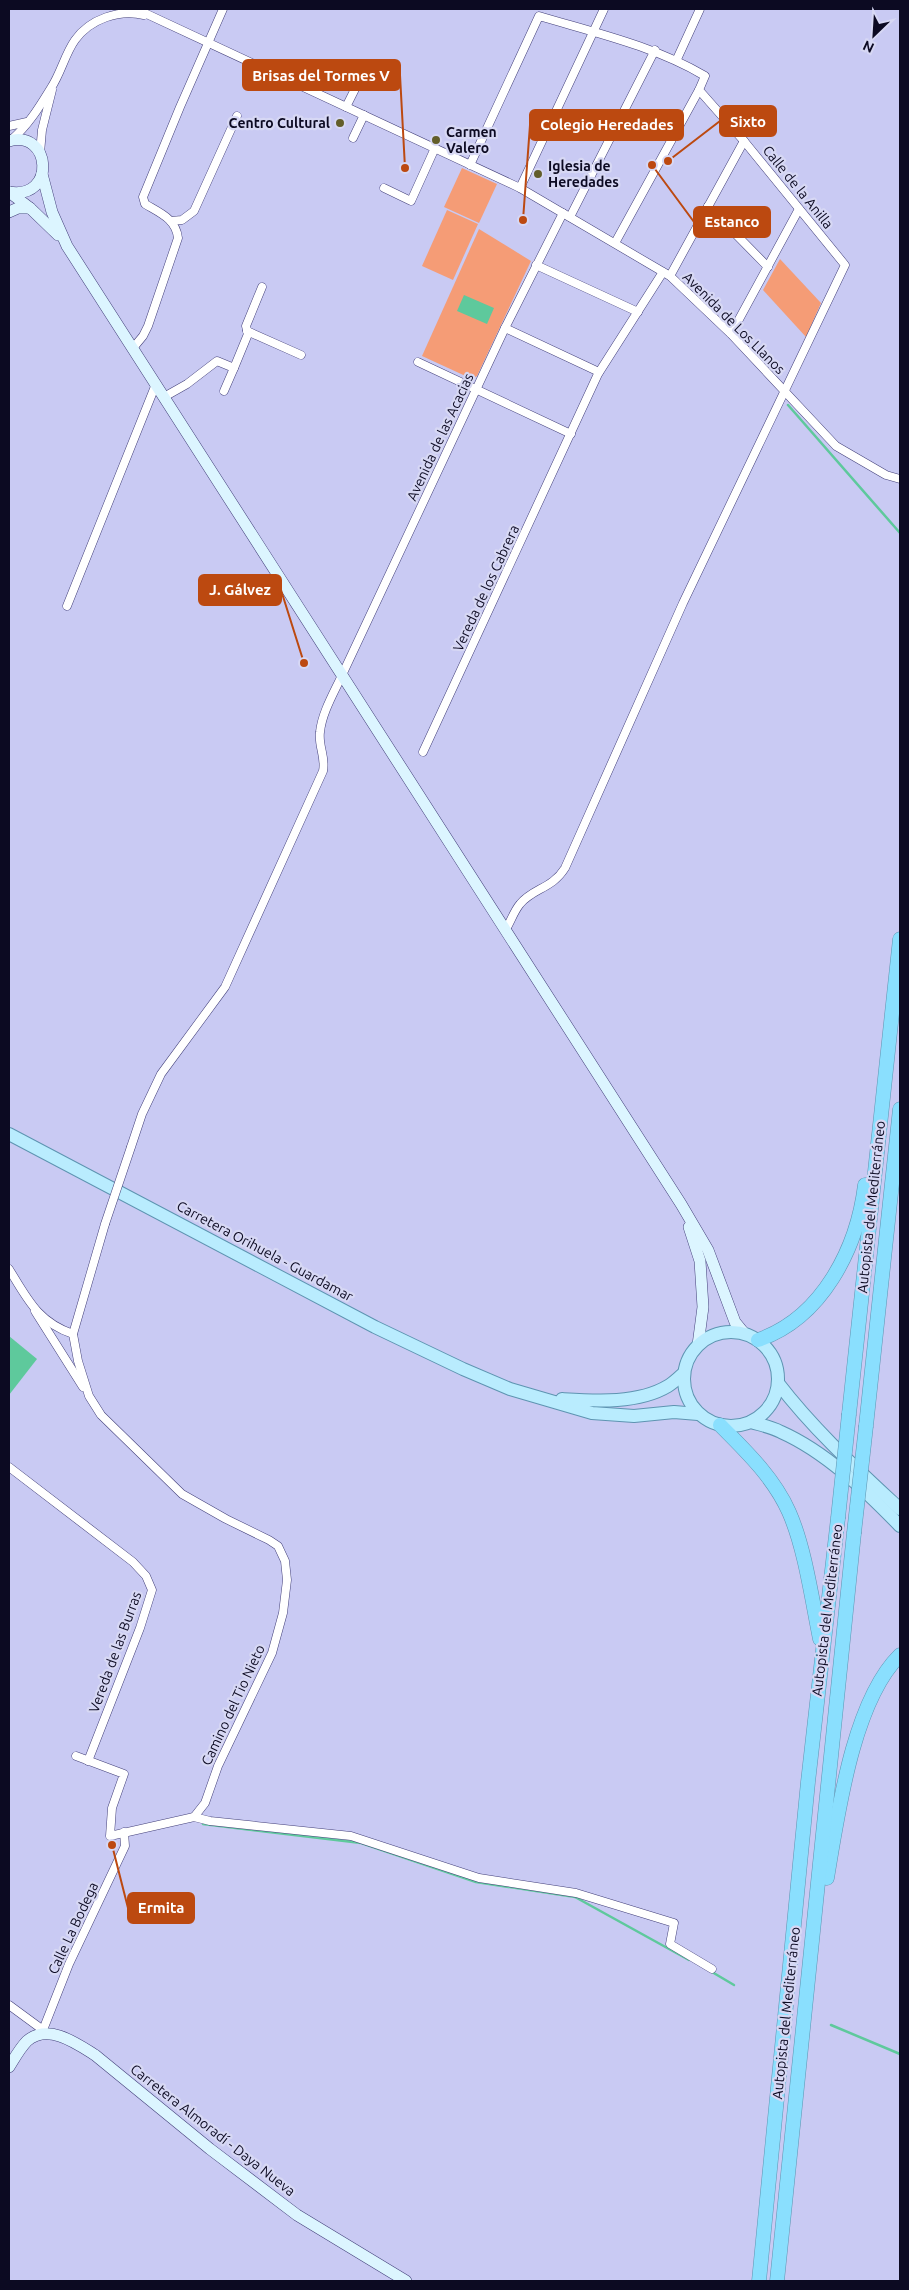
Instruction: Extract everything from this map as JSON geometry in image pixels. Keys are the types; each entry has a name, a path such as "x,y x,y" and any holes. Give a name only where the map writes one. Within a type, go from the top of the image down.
{"highway":[{"name":"Autopista del Mediterráneo","path":"759,2281 808,1782 900,939"},
{"path":"758,1340 777,1334 793,1323 821,1295 839,1268 856,1231 864,1197 874,1117 891,1024"},
{"name":"Autopista del Mediterráneo","path":"778,2281 854,1533 900,1109"},
{"path":"720,1425 756,1461 789,1512 799,1542 823,1650"},
{"path":"790,2151 805,2063 827,1876 842,1799 855,1746 868,1706 887,1669 900,1655"}],"main road":[{"path":"11,194 29,190 40,180 43,160 35,147 13,137"},
{"path":"42,174 52,212 68,246 681,1204 708,1250 735,1322 744,1333"},
{"path":"11,194 30,208 68,246"},
{"path":"9,212 18,208 30,208"},
{"name":"Carretera Orihuela - Guardamar","path":"9,1134 375,1327 463,1370 510,1389 592,1413 634,1416 674,1412 698,1414"},
{"path":"681,1204 700,1261 703,1307 698,1345"},
{"path":"727,1332 744,1333 758,1340 770,1352 776,1366 778,1383 774,1398 764,1412 752,1422 737,1426 720,1425 698,1414 686,1395 683,1374 688,1359 698,1345 712,1335 727,1332"},
{"name":"Carretera Orihuela - Guardamar","path":"510,1389 556,1399 610,1400 651,1393 668,1387 683,1374"},
{"path":"778,1383 809,1421 831,1444 900,1509"},
{"path":"752,1422 781,1432 830,1462 900,1526"},
{"path":"9,2067 27,2041 42,2032"},
{"name":"Carretera Almoradí - Daya Nueva","path":"42,2032 77,2043 297,2215 406,2281"}],"street":[{"name":"Avenida de Los Llanos","path":"136,9 520,188 666,274 731,334 836,446 886,475 900,479"},
{"path":"133,348 143,336 148,326 178,238 177,228 171,221 145,204 143,197 223,9"},
{"path":"520,188 604,9"},
{"path":"677,59 700,9"},
{"path":"13,137 29,121 52,88 75,40 87,28 108,16 122,13 154,17"},
{"path":"470,165 539,16 655,50 677,59 705,76 615,243"},
{"name":"Avenida de las Acacias","path":"131,1147 142,1114 161,1074 224,988 323,771 325,761 320,746 322,722 343,673 505,328 536,265 566,215 655,50"},
{"path":"346,107 364,71"},
{"path":"40,153 42,130 52,88"},
{"name":"Calle de la Anilla","path":"699,90 744,141 845,265 786,393"},
{"path":"353,138 364,115"},
{"path":"171,221 182,220 194,211 237,116"},
{"path":"9,126 29,121"},
{"name":"Vereda de los Cabrera","path":"423,752 599,372 638,312 666,274 708,206 744,141"},
{"path":"384,188 411,201 435,148"},
{"path":"708,206 768,267"},
{"path":"731,334 799,209"},
{"path":"536,265 638,312"},
{"path":"224,391 248,334 246,326 262,287"},
{"path":"505,328 599,372"},
{"path":"247,331 300,355"},
{"path":"164,397 187,384 217,361 234,368"},
{"path":"418,362 571,434"},
{"path":"68,606 156,384"},
{"path":"506,929 520,904 530,895 558,880 565,868 684,603 786,393"},
{"name":"Camino del Tio Nieto","path":"89,1396 78,1361 74,1334 105,1224 131,1147"},
{"name":"Camino del Tio Nieto","path":"9,1270 101,1415 182,1494 226,1519 270,1540 278,1546 285,1562 287,1580 283,1613 272,1654 218,1766 205,1803 194,1817"},
{"name":"Camino del Tio Nieto","path":"35,1311 52,1325 74,1334"},
{"name":"Vereda de las Burras","path":"9,1467 133,1562 146,1576 152,1590 140,1628 88,1760"},
{"path":"76,1756 124,1774 112,1808 110,1836 194,1817 351,1836 479,1878 576,1893 674,1923 670,1944 712,1969"},
{"name":"Calle La Bodega","path":"42,2032 69,1964 125,1846 124,1832"},
{"path":"9,2005 42,2032"}],"shaded area":[{"path":"462,168 497,184 479,223 444,207"},
{"path":"447,210 478,224 453,280 422,266"},
{"path":"479,229 531,261 477,376 472,379 422,356"},
{"path":"780,259 821,303 806,337 763,290"},
{"path":"464,295 494,308 487,324 457,311"},
{"path":"9,1336 37,1359 9,1395"}],"waterway":[{"path":"788,405 900,533"},
{"path":"203,1824 361,1843 476,1882 575,1897 689,1960"},
{"path":"712,1972 734,1985"},
{"path":"831,2025 900,2054"}],"place":[{"name":"Centro Cultural","path":"340,123"},
{"name":"Carmen Valero","path":"436,140"},
{"name":"Sixto","path":"668,161"},
{"name":"Estanco","path":"652,165"},
{"name":"Brisas del Tormes V","path":"405,168"},
{"name":"Iglesia de Heredades","path":"538,174"},
{"name":"Colegio Heredades","path":"523,220"},
{"name":"J. Gálvez","path":"304,663"},
{"name":"Ermita","path":"112,1845"}]}
